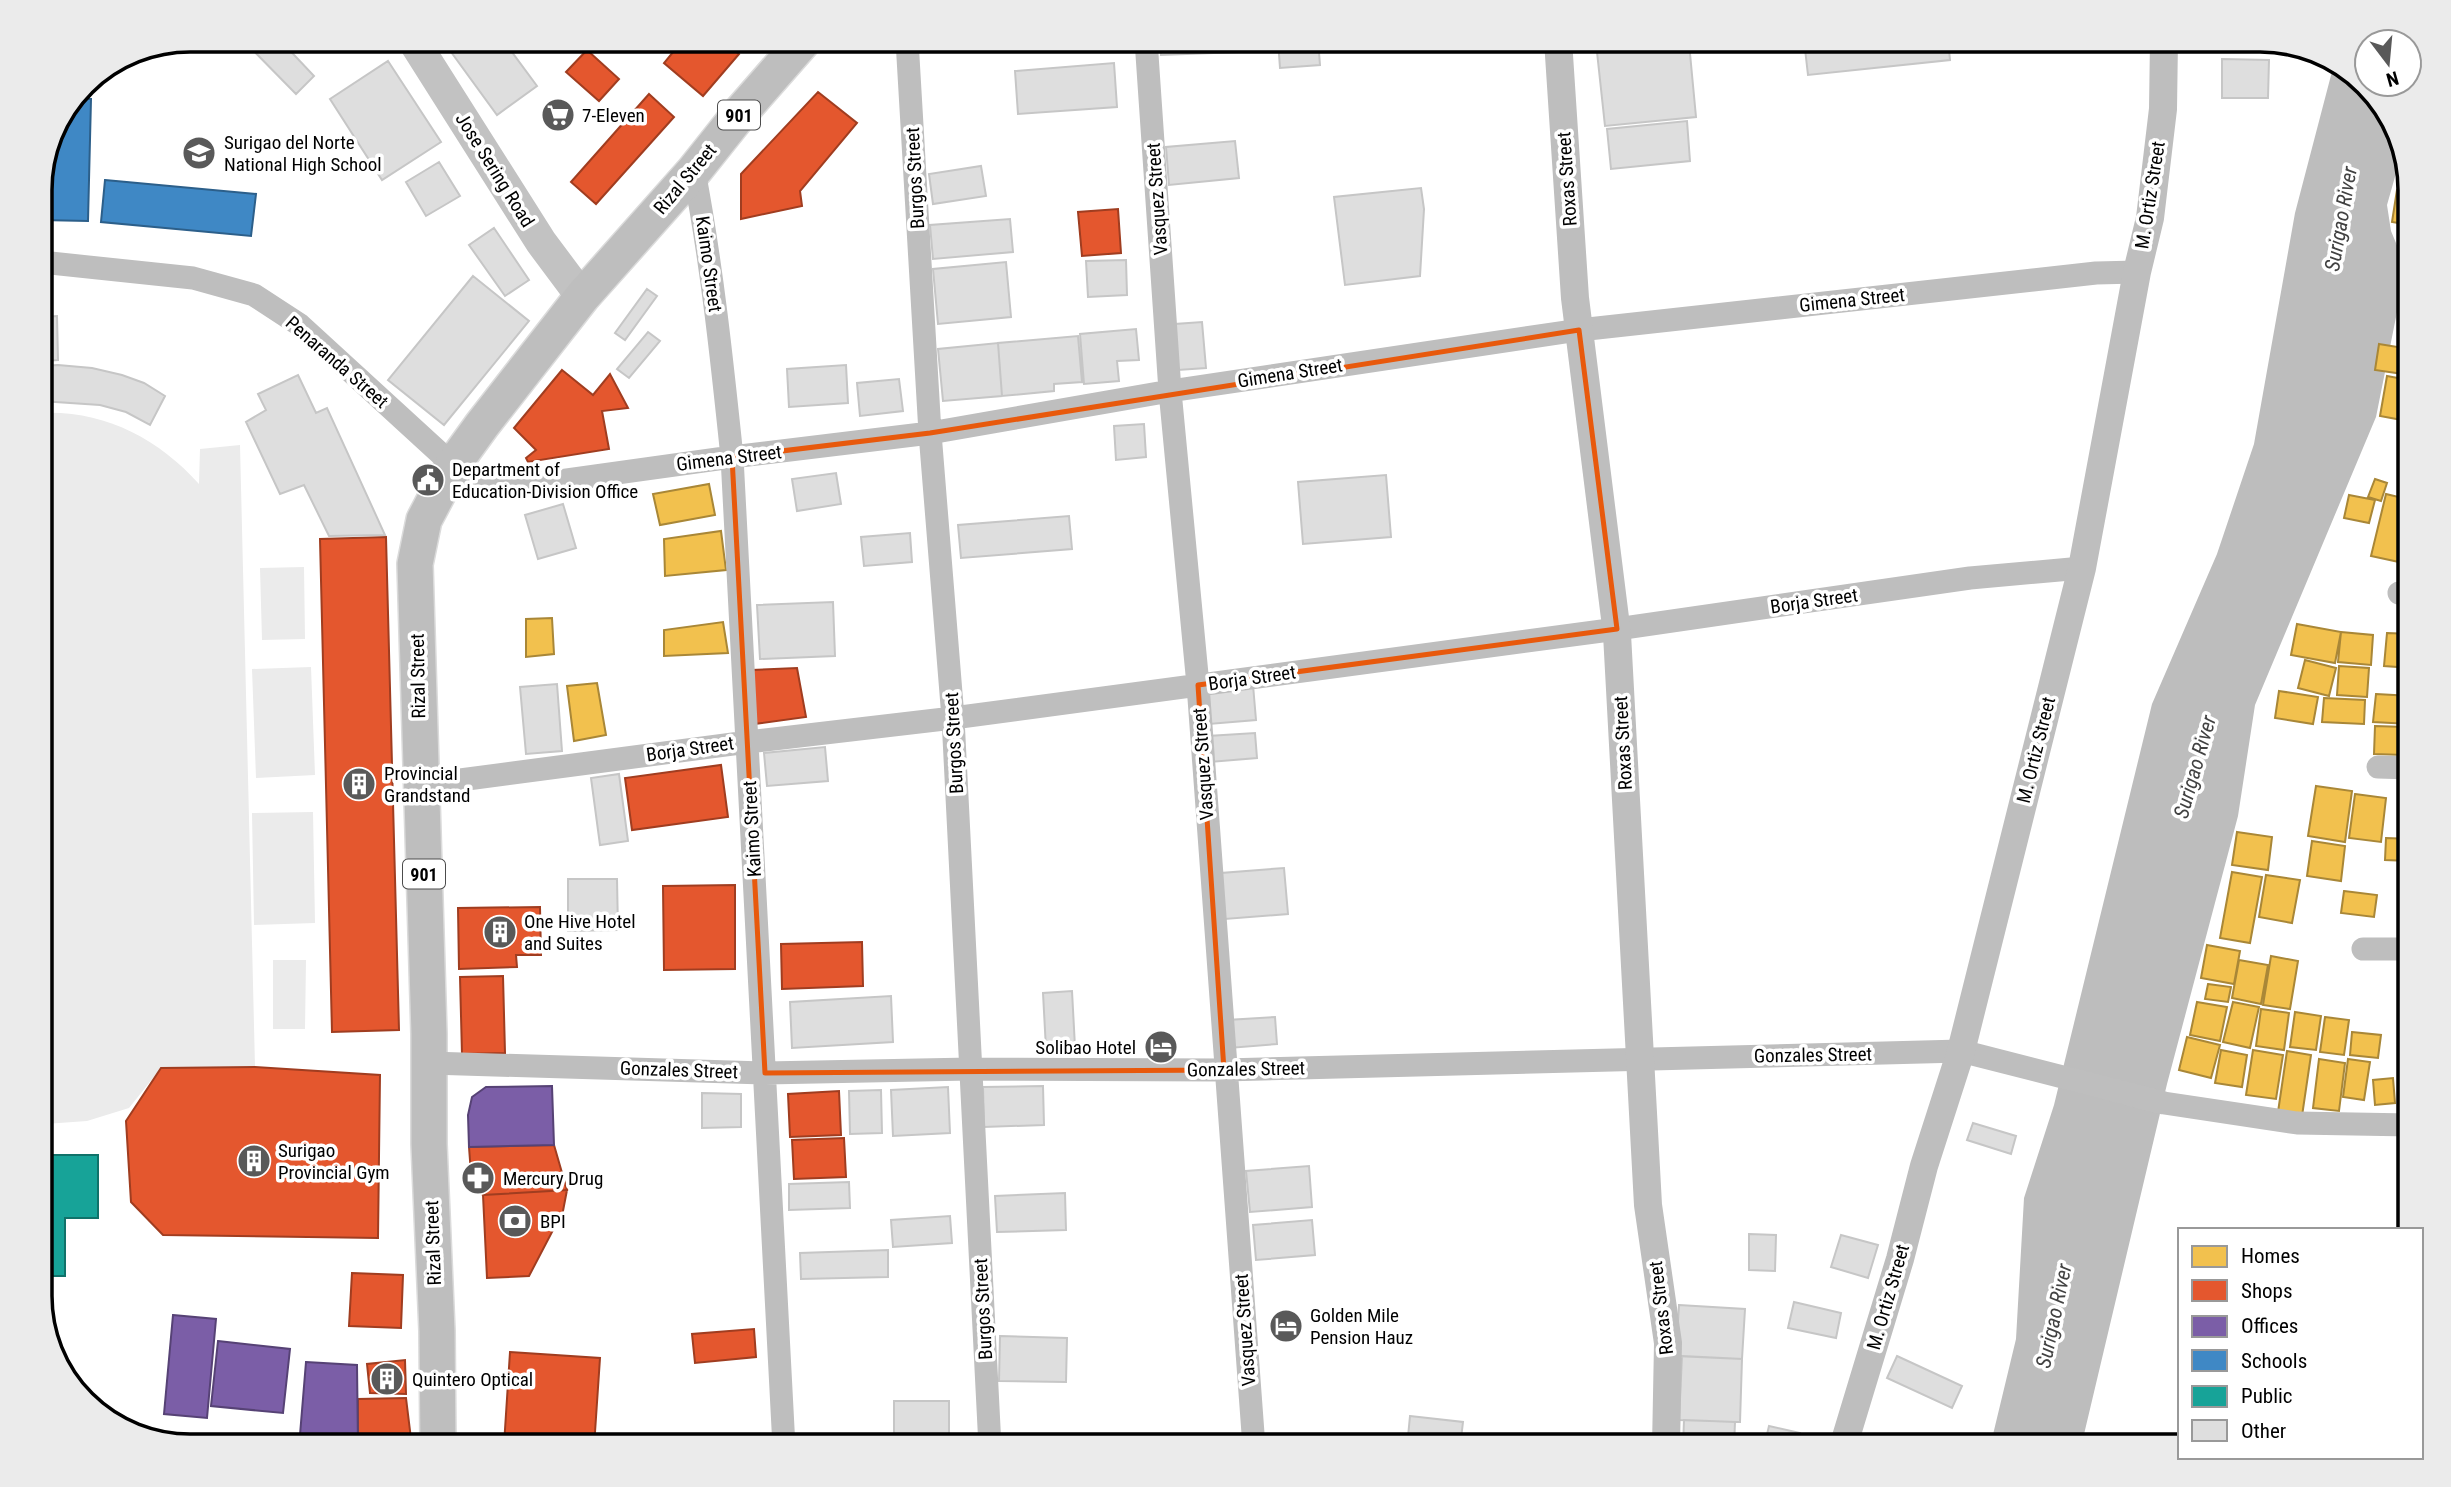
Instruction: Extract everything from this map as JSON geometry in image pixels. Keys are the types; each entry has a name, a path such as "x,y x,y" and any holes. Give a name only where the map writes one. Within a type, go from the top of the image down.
{"main road":[{"name":"Jose Sering Road","path":"421,53 541,242 582,297"},
{"name":"Rizal Street","path":"438,1434 415,564 425,520 453,465 582,297 694,171 793,53"}],"street":[{"name":"Roxas Street","path":"1559,52 1579,330 1617,629 1648,1205 1668,1343 1666,1434"},
{"name":"M. Ortiz Street","path":"1847,1434 1900,1259 1924,1166 1961,1051 2082,568 2137,272 2150,218 2163,109 2164,52"},
{"name":"Burgos Street","path":"908,53 930,433 953,718 989,1434"},
{"name":"Vasquez Street","path":"1147,53 1170,391 1198,685 1224,1070 1253,1434"},
{"name":"Kaimo Street","path":"694,171 716,303 732,457 782,1434"},
{"name":"Penaranda Street","path":"53,263 193,278 254,295 300,325 453,465"},
{"name":"Gimena Street","path":"453,465 466,477 483,486 502,489 930,433 1170,391 1579,330 2082,274 2137,272"},
{"name":"Borja Street","path":"422,785 953,718 1970,579 2082,568"},
{"path":"2378,767 2398,768"},
{"path":"2363,949 2398,949"},
{"name":"Gonzales Street","path":"430,1063 765,1073 971,1069 1224,1070 1961,1051 2164,1103 2297,1123 2398,1125"}],"highlighted area":[{"path":"1579,330 1617,629 1198,685 1224,1070 765,1073 732,457 930,433"}],"shaded area":[{"path":"53,413 86,416 128,430 166,453 199,484 200,449 240,445 255,1067 161,1068 129,1108 87,1121 53,1123"},
{"path":"304,567 305,639 262,640 260,568"},
{"path":"311,667 315,775 256,778 252,669"},
{"path":"313,812 315,923 254,925 252,813"},
{"path":"273,960 306,960 305,1029 273,1029"}],"water":[{"name":"Surigao River","path":"2332,73 2353,89 2353,98 2362,98 2380,122 2394,155 2397,171 2387,205 2391,231 2398,248 2398,307 2376,417 2255,705 2238,816 2167,1084 2084,1434 1993,1434 2016,1339 2024,1198 2054,1105 2152,704 2217,554 2254,444 2295,213"}],"building: Homes":[{"path":"2397,190 2398,190 2398,223 2392,222"},
{"path":"2379,344 2398,347 2398,373 2375,370"},
{"path":"2387,376 2398,378 2398,419 2380,416"},
{"path":"2375,479 2387,483 2381,501 2368,497"},
{"path":"709,484 715,515 660,525 653,494"},
{"path":"2386,494 2398,497 2398,562 2371,556"},
{"path":"2349,495 2375,500 2369,523 2344,518"},
{"path":"721,531 726,570 665,576 664,539"},
{"path":"552,618 554,654 526,657 526,619"},
{"path":"723,622 728,653 664,656 664,630"},
{"path":"2297,624 2341,632 2335,663 2291,655"},
{"path":"2341,632 2373,635 2371,665 2338,662"},
{"path":"2387,633 2398,633 2398,667 2384,666"},
{"path":"2305,660 2336,668 2329,696 2298,688"},
{"path":"2339,666 2369,668 2367,697 2337,695"},
{"path":"597,683 606,735 574,741 567,686"},
{"path":"2279,691 2318,697 2313,724 2275,718"},
{"path":"2376,694 2398,695 2398,723 2373,722"},
{"path":"2324,698 2365,700 2364,724 2322,722"},
{"path":"2375,726 2398,727 2398,755 2374,754"},
{"path":"2316,786 2352,791 2345,842 2308,836"},
{"path":"2355,794 2386,798 2381,842 2349,838"},
{"path":"2237,832 2272,837 2268,870 2232,865"},
{"path":"2386,838 2398,838 2398,861 2385,860"},
{"path":"2312,841 2345,846 2341,881 2307,876"},
{"path":"2232,872 2262,877 2250,943 2220,938"},
{"path":"2266,875 2300,880 2292,923 2259,917"},
{"path":"2344,891 2377,895 2374,917 2341,913"},
{"path":"2207,945 2240,951 2234,984 2201,978"},
{"path":"2271,956 2298,961 2290,1009 2263,1005"},
{"path":"2239,960 2268,965 2261,1004 2232,998"},
{"path":"2208,984 2231,987 2228,1002 2205,999"},
{"path":"2197,1002 2227,1007 2220,1041 2190,1035"},
{"path":"2233,1002 2259,1007 2250,1048 2223,1042"},
{"path":"2261,1009 2289,1013 2284,1050 2256,1046"},
{"path":"2295,1012 2321,1016 2316,1050 2290,1047"},
{"path":"2325,1017 2349,1020 2344,1055 2320,1052"},
{"path":"2352,1032 2381,1035 2378,1058 2350,1055"},
{"path":"2187,1037 2220,1045 2211,1078 2179,1070"},
{"path":"2221,1050 2247,1055 2242,1087 2215,1083"},
{"path":"2253,1050 2283,1055 2276,1099 2246,1095"},
{"path":"2287,1051 2311,1055 2302,1116 2278,1112"},
{"path":"2319,1059 2345,1063 2339,1111 2313,1108"},
{"path":"2348,1059 2370,1062 2364,1100 2343,1097"},
{"path":"2393,1078 2395,1103 2375,1105 2373,1080"}],"building: Shops":[{"path":"584,53 590,53 619,79 599,101 566,72"},
{"path":"672,53 739,54 703,96 664,63"},
{"path":"818,92 857,123 800,191 802,206 741,219 741,174"},
{"path":"649,94 674,117 596,204 571,182"},
{"path":"1118,209 1121,253 1082,256 1078,212"},
{"path":"562,370 593,395 610,374 628,408 602,411 609,449 528,462 526,458 536,450 514,428"},
{"name":"Provincial Grandstand","path":"386,537 399,1030 332,1032 320,539"},
{"path":"797,668 806,717 754,724 752,670"},
{"path":"721,765 728,817 632,830 625,778"},
{"path":"735,885 735,969 664,970 663,886"},
{"name":"One Hive Hotel and Suites","path":"540,907 541,955 516,955 517,967 459,969 458,908"},
{"path":"862,942 863,986 782,989 781,944"},
{"path":"503,976 505,1053 462,1054 460,977"},
{"name":"Surigao Provincial Gym","path":"255,1067 380,1075 378,1238 163,1235 131,1202 126,1121 161,1068"},
{"path":"839,1091 841,1135 790,1137 788,1094"},
{"path":"844,1138 846,1177 794,1179 792,1140"},
{"path":"554,1145 567,1190 483,1195 472,1187 469,1147"},
{"path":"567,1190 563,1211 529,1276 487,1278 483,1195"},
{"path":"352,1273 403,1275 401,1328 349,1326"},
{"path":"754,1329 756,1357 695,1363 692,1334"},
{"path":"510,1352 600,1358 595,1434 505,1434"},
{"name":"Quintero Optical","path":"405,1360 406,1394 370,1393 367,1364"},
{"path":"406,1398 410,1434 358,1434 358,1399"}],"building: Offices":[{"path":"552,1086 554,1145 469,1147 468,1115 472,1097 486,1087"},
{"path":"173,1315 216,1319 207,1418 164,1414"},
{"path":"218,1341 290,1349 283,1413 211,1406"},
{"path":"306,1362 357,1365 358,1434 300,1434"}],"building: Schools":[{"path":"91,99 88,221 53,220 53,182 57,155 67,130 81,107"},
{"path":"105,180 256,194 251,236 101,222"}],"building: Public":[{"path":"53,1155 98,1155 98,1218 65,1218 65,1276 53,1276"}],"building: Other":[{"path":"1226,52 1161,55 1161,53"},
{"path":"1279,52 1319,52 1320,65 1280,68"},
{"path":"1597,52 1690,52 1696,117 1605,126"},
{"path":"1805,52 1949,52 1950,60 1808,75"},
{"path":"256,53 292,53 314,76 296,94"},
{"path":"452,53 512,53 537,86 497,115"},
{"path":"2222,59 2269,60 2268,98 2222,98"},
{"path":"388,61 441,142 382,180 330,99"},
{"path":"1114,63 1117,107 1018,114 1015,71"},
{"path":"1687,121 1690,161 1611,169 1607,129"},
{"path":"1235,141 1239,178 1169,185 1166,147"},
{"path":"439,162 460,196 426,216 406,182"},
{"path":"981,166 986,196 933,204 929,174"},
{"path":"1421,188 1424,209 1420,276 1345,285 1334,197"},
{"path":"1010,219 1013,252 933,259 930,225"},
{"path":"494,228 529,280 505,296 469,245"},
{"path":"1126,260 1127,295 1088,297 1086,261"},
{"path":"1006,262 1011,317 938,324 933,269"},
{"path":"473,276 529,321 444,425 388,380"},
{"path":"647,289 657,296 625,340 615,333"},
{"path":"53,316 57,316 58,360 53,360"},
{"path":"1202,322 1206,368 1178,370 1175,324"},
{"path":"1136,329 1139,360 1117,361 1119,381 1084,384 1080,334"},
{"path":"648,332 660,341 629,378 617,369"},
{"path":"1078,336 1082,382 1054,384 1054,391 1002,396 998,343"},
{"path":"998,343 1002,396 943,401 938,349"},
{"path":"53,365 92,368 122,375 144,383 165,396 150,425 126,412 100,405 53,402"},
{"path":"846,365 848,403 789,407 787,369"},
{"path":"298,375 316,413 327,408 385,535 329,536 304,485 280,494 246,422 266,410 258,394"},
{"path":"899,379 903,411 860,416 857,383"},
{"path":"1144,424 1146,457 1116,460 1114,426"},
{"path":"836,473 841,504 797,511 792,479"},
{"path":"1386,475 1391,537 1303,544 1298,482"},
{"path":"563,504 576,548 538,559 525,515"},
{"path":"1069,516 1072,549 961,558 958,525"},
{"path":"910,533 912,562 864,566 861,537"},
{"path":"833,602 835,656 760,659 757,605"},
{"path":"557,684 562,751 526,754 520,687"},
{"path":"1253,685 1256,720 1209,724 1206,689"},
{"path":"1255,733 1257,758 1210,762 1208,736"},
{"path":"825,747 828,781 767,786 764,753"},
{"path":"619,774 628,841 600,845 591,778"},
{"path":"1284,868 1288,914 1225,919 1221,873"},
{"path":"568,879 617,879 618,930 568,931"},
{"path":"1072,991 1075,1047 1046,1049 1043,993"},
{"path":"891,996 893,1042 792,1048 790,1002"},
{"path":"1275,1017 1277,1044 1229,1048 1227,1020"},
{"path":"1043,1086 1044,1125 984,1127 983,1087"},
{"path":"948,1087 950,1133 893,1136 891,1090"},
{"path":"881,1090 882,1133 850,1134 849,1091"},
{"path":"702,1093 741,1094 741,1127 702,1128"},
{"path":"1973,1123 2016,1136 2011,1154 1967,1140"},
{"path":"1309,1166 1312,1207 1250,1212 1246,1171"},
{"path":"849,1182 850,1208 789,1210 789,1184"},
{"path":"1065,1193 1066,1230 997,1232 995,1196"},
{"path":"950,1216 952,1243 893,1247 891,1220"},
{"path":"1312,1220 1315,1255 1256,1260 1253,1225"},
{"path":"1749,1234 1776,1235 1775,1271 1749,1270"},
{"path":"1841,1235 1878,1245 1868,1278 1831,1267"},
{"path":"888,1250 888,1277 801,1279 800,1253"},
{"path":"1794,1302 1841,1313 1836,1338 1788,1328"},
{"path":"1679,1305 1745,1309 1742,1359 1676,1356"},
{"path":"1000,1336 1067,1338 1066,1382 999,1381"},
{"path":"1682,1356 1742,1359 1740,1422 1679,1420"},
{"path":"1897,1356 1962,1386 1952,1408 1887,1378"},
{"path":"894,1401 949,1401 949,1434 894,1434"},
{"path":"1410,1416 1463,1422 1462,1434 1408,1434"},
{"path":"1684,1420 1735,1422 1735,1434 1683,1434"},
{"path":"1769,1426 1800,1433 1800,1434 1767,1434"}],"place":[{"name":"7-Eleven","path":"558,115"},
{"name":"Surigao del Norte National High School","path":"199,153"},
{"name":"Department of Education-Division Office","path":"428,480"},
{"name":"Provincial Grandstand","path":"359,784"},
{"name":"One Hive Hotel and Suites","path":"500,932"},
{"name":"Solibao Hotel","path":"1161,1047"},
{"name":"Surigao Provincial Gym","path":"254,1161"},
{"name":"Mercury Drug","path":"478,1178"},
{"name":"BPI","path":"515,1221"},
{"name":"Golden Mile Pension Hauz","path":"1286,1326"},
{"name":"Quintero Optical","path":"387,1379"}]}
